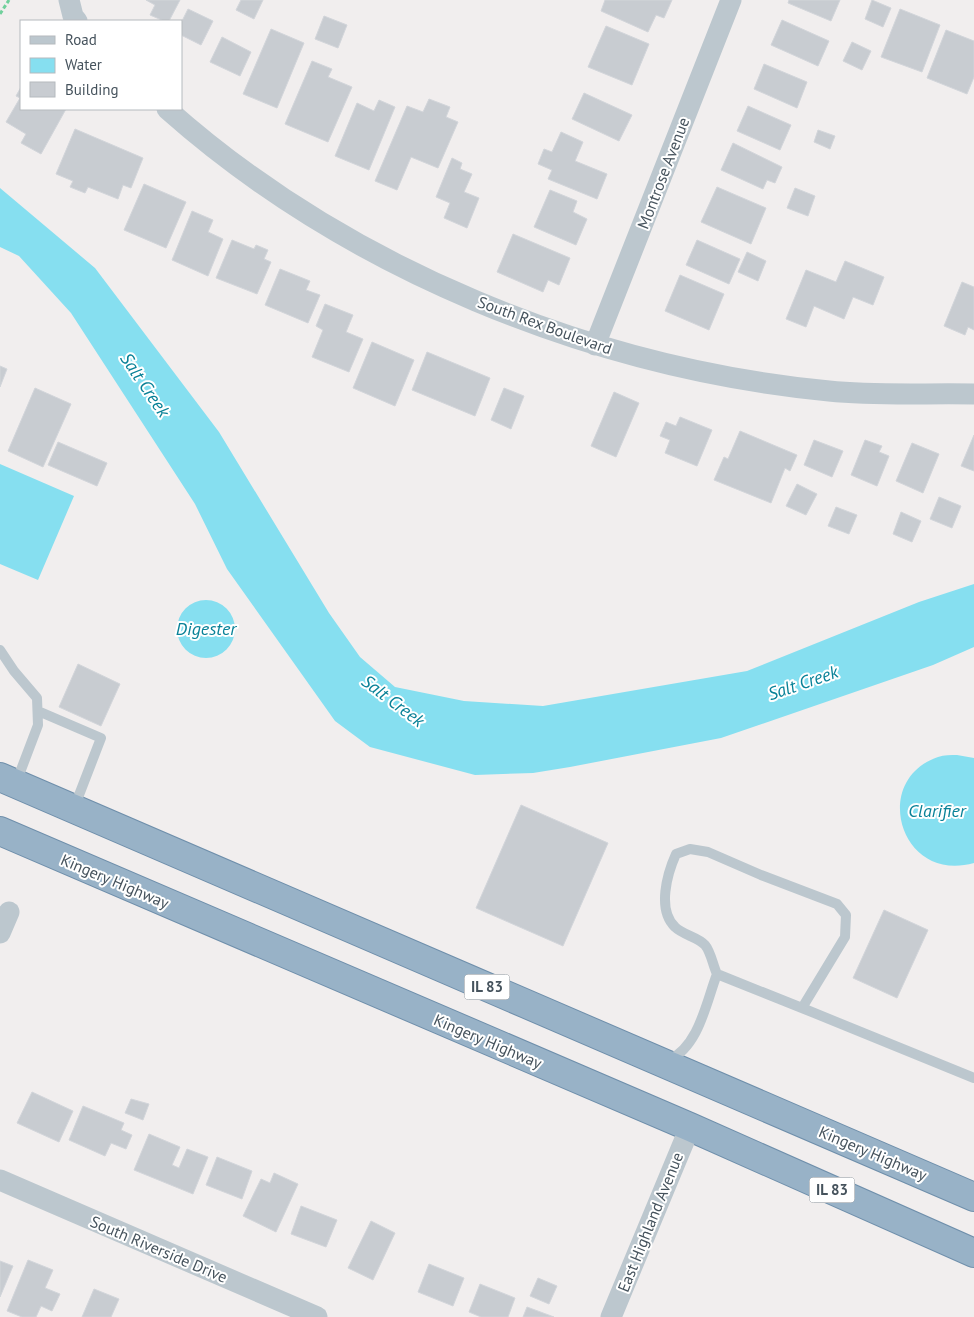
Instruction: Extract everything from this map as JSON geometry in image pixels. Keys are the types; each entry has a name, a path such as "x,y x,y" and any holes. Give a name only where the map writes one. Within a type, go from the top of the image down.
{"highway":[{"name":"Kingery Highway","path":"8,780 974,1197"},
{"name":"Kingery Highway","path":"0,831 690,1127 974,1253"}],"street":[{"path":"69,0 73,16 76,20"},
{"name":"Montrose Avenue","path":"595,345 731,0"},
{"name":"South Rex Boulevard","path":"168,110 247,172 342,234 441,285 514,316 595,345 667,364 744,380 826,391 974,394"},
{"path":"0,933 9,912"},
{"name":"East Highland Avenue","path":"611,1317 690,1127"},
{"name":"South Riverside Drive","path":"0,1180 317,1317"}],"lane":[{"path":"0,650 14,672 37,698 38,710 38,725 8,780"},
{"path":"38,710 102,738 74,809"},
{"path":"663,1063 678,1056 690,1044 716,974 705,945 675,927 666,914 666,886 670,868 676,854 690,849 717,855 760,875 837,904 846,915 845,937 802,1008"},
{"path":"716,974 974,1078"}],"path":[{"path":"0,14 8,0"}],"water":[{"name":"Salt Creek","path":"0,188 95,268 219,432 329,613 360,657 395,687 464,701 543,706 747,671 919,602 974,584 974,647 933,665 721,738 570,767 533,773 475,775 370,747 335,721 227,569 195,504 71,313 19,256 0,247"},
{"path":"0,464 74,496 38,580 0,564"},
{"name":"Digester","path":"200,600 212,600 227,608 235,623 235,635 227,650 212,658 200,658 185,650 177,635 177,623 185,608"},
{"name":"Clarifier","path":"957,755 974,758 974,863 948,865 928,859 912,845 903,826 900,806 905,786 917,769 938,757"}],"building":[{"path":"146,0 180,0 170,20 162,20 150,15 155,5"},
{"path":"241,0 263,0 254,19 236,10"},
{"path":"605,0 672,0 664,18 656,15 648,32 601,11"},
{"path":"789,0 840,0 831,21 788,3"},
{"path":"872,0 891,8 883,27 865,19"},
{"path":"188,9 213,21 201,45 182,36 182,21"},
{"path":"900,9 940,25 922,72 881,57"},
{"path":"324,16 347,25 338,48 315,39"},
{"path":"782,20 829,41 818,66 771,45"},
{"path":"606,26 649,44 632,85 588,67"},
{"path":"271,29 304,43 277,108 243,94"},
{"path":"946,30 974,41 974,77 967,94 927,78"},
{"path":"222,37 251,52 240,76 210,62"},
{"path":"852,42 871,51 862,70 843,61"},
{"path":"312,61 332,69 328,77 352,87 328,142 285,124"},
{"path":"764,64 807,82 797,108 754,89"},
{"path":"20,89 20,98 16,96"},
{"path":"584,93 632,115 619,141 572,119"},
{"path":"20,98 20,110 65,110 41,154 21,143 26,134 6,122"},
{"path":"429,99 450,107 446,117 458,122 438,168 411,157 397,190 375,181 407,106 423,112"},
{"path":"379,100 395,107 369,170 335,156 357,103 374,111"},
{"path":"748,106 791,125 780,150 737,131"},
{"path":"75,129 143,158 131,188 123,185 118,199 88,187 85,193 70,187 73,181 56,174"},
{"path":"818,130 835,136 830,149 814,142"},
{"path":"561,132 583,142 575,161 607,174 597,199 548,179 552,170 538,164 544,149 552,152"},
{"path":"733,143 782,167 775,183 767,180 763,189 721,170"},
{"path":"452,158 462,163 460,169 472,174 464,192 479,198 467,228 444,218 450,203 436,197"},
{"path":"144,184 186,202 166,248 124,230"},
{"path":"717,187 766,208 751,244 701,222"},
{"path":"795,188 815,196 808,216 787,208"},
{"path":"550,190 577,201 573,212 587,219 576,245 534,227"},
{"path":"192,211 213,220 208,232 223,239 208,276 172,260"},
{"path":"513,234 570,258 559,285 548,280 543,292 497,272"},
{"path":"232,240 254,249 256,245 268,250 264,259 271,262 257,294 216,278"},
{"path":"697,240 740,259 729,284 686,265"},
{"path":"747,252 766,261 758,281 738,272"},
{"path":"845,261 884,277 873,305 853,297 844,319 814,306 806,327 786,319 806,270 836,282"},
{"path":"280,269 310,281 306,290 320,295 308,323 265,305"},
{"path":"680,275 724,294 709,330 665,311"},
{"path":"962,282 974,287 974,330 968,327 965,335 944,326"},
{"path":"325,304 353,315 346,332 363,339 349,372 312,357 323,330 316,326"},
{"path":"372,342 414,360 395,406 353,388"},
{"path":"427,352 490,378 475,416 412,390"},
{"path":"0,366 7,369 0,387"},
{"path":"35,388 71,404 43,467 8,451"},
{"path":"504,388 524,396 511,429 491,420"},
{"path":"614,392 639,403 616,457 591,446"},
{"path":"680,417 712,430 697,466 665,453 670,440 660,436 666,422 676,426"},
{"path":"740,431 797,455 790,471 785,468 771,503 714,480 724,457 728,459"},
{"path":"974,435 974,471 961,466"},
{"path":"814,440 843,451 832,477 804,465"},
{"path":"865,440 882,446 879,452 889,456 877,486 851,475"},
{"path":"58,442 107,463 97,486 48,465"},
{"path":"912,443 939,454 923,493 896,481"},
{"path":"797,484 817,494 806,515 786,506"},
{"path":"939,497 961,506 952,528 930,519"},
{"path":"836,507 857,515 849,534 828,526"},
{"path":"901,512 921,521 912,542 893,534"},
{"path":"78,664 120,684 101,726 59,707"},
{"path":"521,805 608,843 563,946 476,908"},
{"path":"884,910 928,930 897,998 853,978"},
{"path":"32,1092 73,1111 59,1142 17,1123"},
{"path":"131,1099 149,1104 143,1120 125,1113"},
{"path":"83,1106 124,1123 121,1130 132,1135 126,1149 111,1143 105,1156 69,1140"},
{"path":"149,1134 180,1147 172,1165 179,1168 187,1149 208,1157 193,1194 134,1170"},
{"path":"217,1157 252,1171 242,1199 206,1185"},
{"path":"274,1173 298,1184 276,1232 243,1216 261,1179 270,1183"},
{"path":"301,1206 337,1220 326,1247 291,1234"},
{"path":"371,1221 395,1233 373,1280 348,1268"},
{"path":"28,1260 53,1270 45,1288 60,1294 52,1311 41,1306 36,1317 22,1317 7,1311"},
{"path":"0,1261 13,1266 0,1297"},
{"path":"429,1264 464,1278 453,1306 418,1292"},
{"path":"538,1278 557,1286 549,1304 530,1296"},
{"path":"480,1284 515,1298 508,1317 481,1317 469,1312"},
{"path":"94,1289 119,1299 111,1317 82,1317"},
{"path":"527,1307 554,1317 523,1317"}]}
